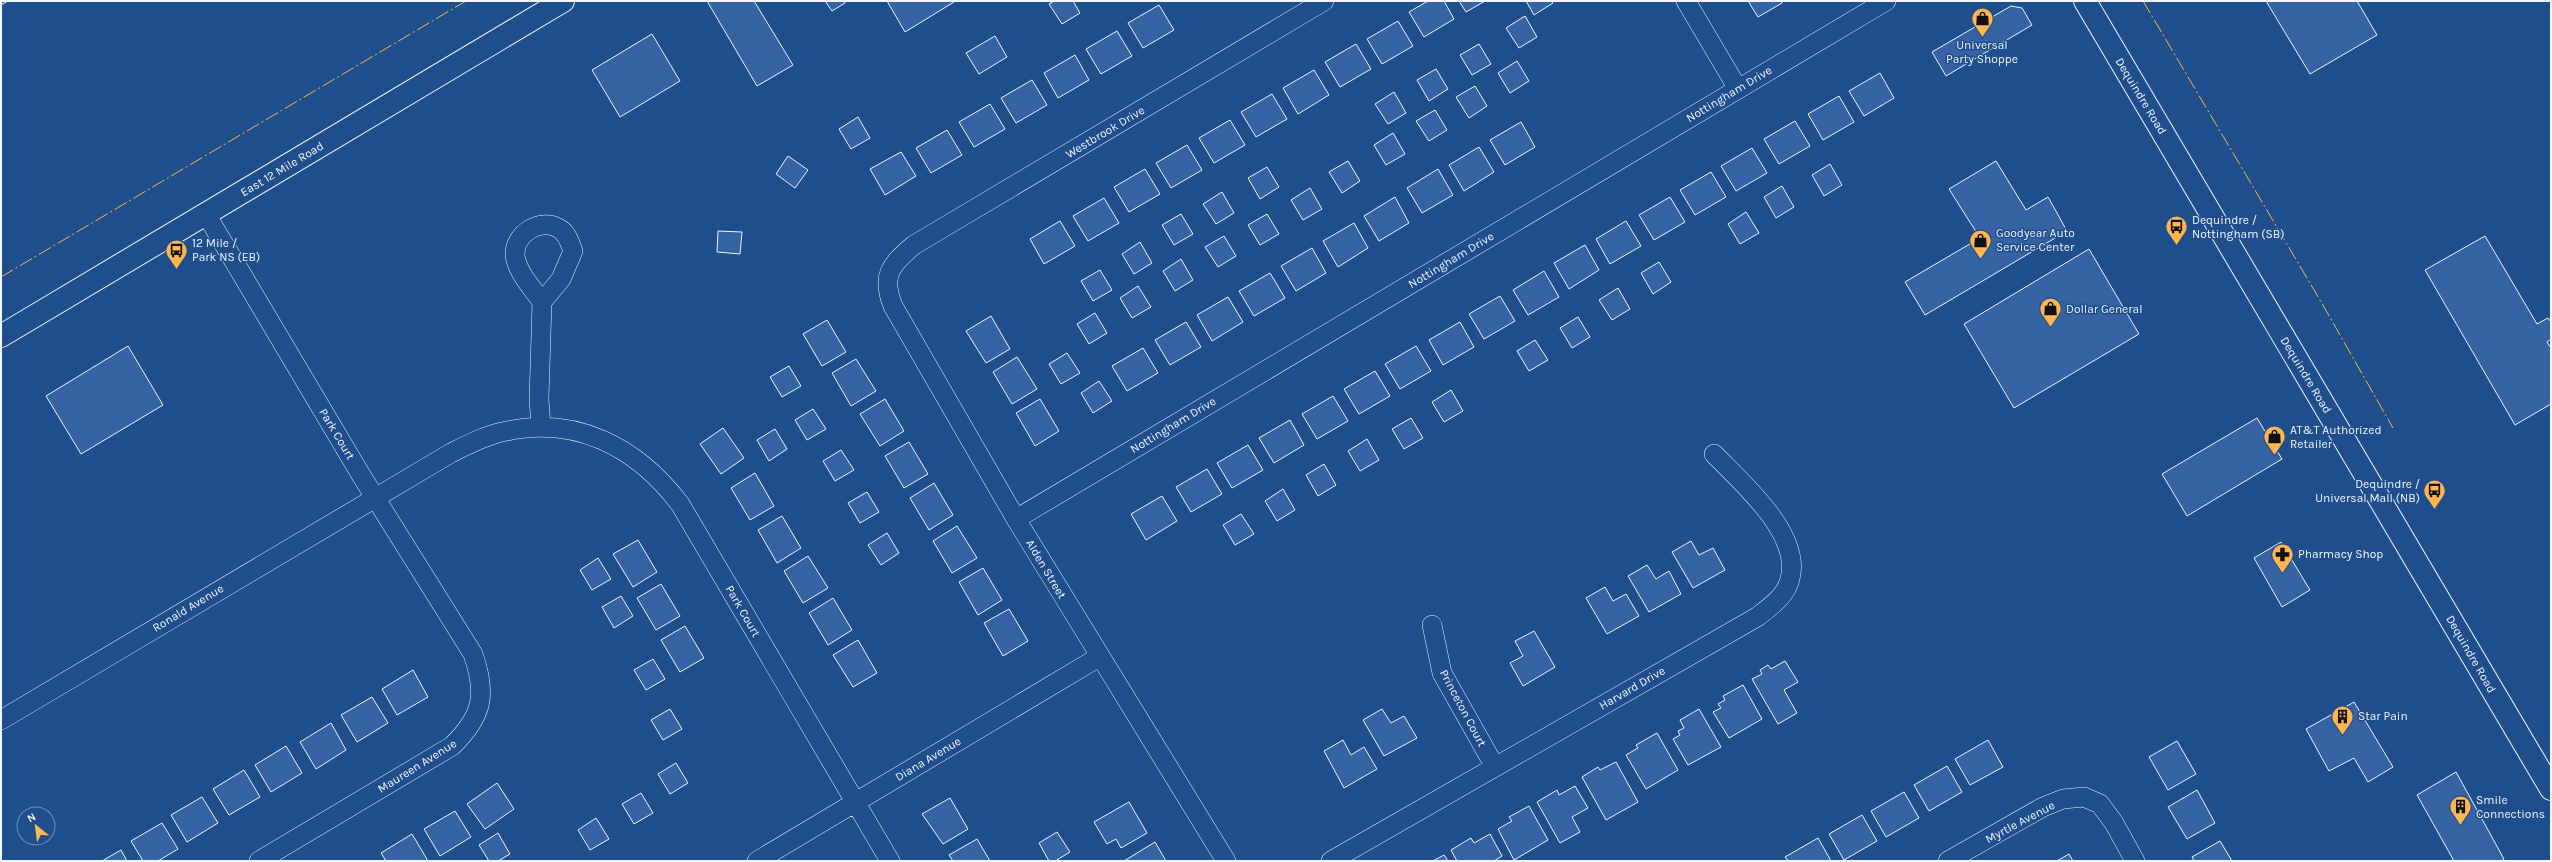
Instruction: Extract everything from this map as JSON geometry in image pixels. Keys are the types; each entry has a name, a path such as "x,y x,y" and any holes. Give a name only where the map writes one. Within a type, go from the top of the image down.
{"main road":[{"name":"East 12 Mile Road","path":"1,336 563,1"},
{"name":"Dequindre Road","path":"2085,1 2551,790"}],"street":[{"name":"Westbrook Drive","path":"891,269 899,258 914,245 1324,1"},
{"path":"1686,1 1738,89"},
{"name":"Nottingham Drive","path":"1016,519 1886,1"},
{"name":"Park Court","path":"206,214 374,497 479,439 502,432 541,427 563,428 598,438 644,464 664,483 680,504 890,861"},
{"name":"Alden Street","path":"891,269 886,282 893,306 1016,519 1099,657 1226,861"},
{"path":"541,427 539,399 542,302"},
{"name":"Harvard Drive","path":"1331,861 1757,617 1777,602 1790,580 1792,562 1786,541 1772,516 1714,454"},
{"name":"Ronald Avenue","path":"1,720 374,497"},
{"name":"Maureen Avenue","path":"259,861 452,746 470,727 479,710 482,692 480,675 473,654 374,497"},
{"name":"Princeton Court","path":"1432,625 1442,673 1495,767"},
{"name":"Diana Avenue","path":"757,861 1099,657"},
{"name":"Myrtle Avenue","path":"1948,861 2043,808 2063,799 2084,797 2100,804 2114,823 2135,861"}],"building":[{"path":"1,1 8,1 1,5"},
{"path":"707,1 754,1 793,65 757,86"},
{"path":"825,1 844,1 845,3 832,11"},
{"path":"887,1 953,1 954,2 905,32"},
{"path":"1054,1 1073,1 1080,13 1062,24 1049,4"},
{"path":"1428,1 1444,1 1454,19 1424,37 1409,12"},
{"path":"1459,1 1485,1 1466,12"},
{"path":"1526,1 1551,1 1553,3 1534,15"},
{"path":"1748,1 1781,1 1782,3 1758,17"},
{"path":"2266,1 2357,1 2377,35 2310,74"},
{"path":"1159,5 1174,30 1143,48 1128,23"},
{"name":"Universal Party Shoppe","path":"2011,6 2022,8 2032,25 1946,76 1932,52"},
{"path":"1525,16 1537,37 1519,48 1506,28"},
{"path":"1398,21 1413,46 1382,64 1367,39"},
{"path":"1117,31 1132,56 1101,74 1086,49"},
{"path":"652,34 680,81 620,117 592,70"},
{"path":"995,36 1007,57 979,74 966,53"},
{"path":"1356,44 1371,69 1340,87 1325,62"},
{"path":"1479,44 1491,64 1472,75 1460,55"},
{"path":"1075,55 1089,80 1058,98 1044,73"},
{"path":"1517,61 1529,81 1510,93 1498,73"},
{"path":"1436,69 1448,89 1429,101 1417,80"},
{"path":"1314,70 1329,95 1298,114 1283,88"},
{"path":"1880,73 1894,98 1864,116 1849,91"},
{"path":"1032,80 1047,105 1016,123 1001,98"},
{"path":"1475,86 1487,106 1469,118 1456,97"},
{"path":"1394,92 1406,113 1388,124 1375,104"},
{"path":"1272,94 1287,119 1256,137 1241,112"},
{"path":"1839,96 1854,122 1823,140 1808,114"},
{"path":"990,104 1005,129 974,147 959,122"},
{"path":"1435,110 1447,130 1429,141 1416,121"},
{"path":"858,117 870,138 851,149 839,129"},
{"path":"1230,120 1245,145 1214,163 1199,138"},
{"path":"1795,121 1810,146 1779,164 1764,139"},
{"path":"1521,122 1535,147 1505,165 1490,140"},
{"path":"947,130 962,155 931,173 916,148"},
{"path":"1393,133 1405,154 1386,165 1374,145"},
{"path":"1187,145 1202,170 1171,188 1156,163"},
{"path":"1479,147 1494,172 1464,191 1449,165"},
{"path":"1752,148 1767,173 1736,191 1721,166"},
{"path":"901,152 916,176 885,195 870,169"},
{"path":"788,156 808,170 795,188 776,174"},
{"path":"1348,161 1360,181 1342,193 1329,172"},
{"name":"Goodyear Auto Service Center","path":"1996,161 2026,210 2048,197 2067,231 1925,315 1905,282 1980,238 1949,189"},
{"path":"1830,164 1842,185 1824,196 1812,175"},
{"path":"1267,167 1279,187 1260,199 1248,178"},
{"path":"1145,169 1160,194 1129,212 1114,187"},
{"path":"1438,169 1453,195 1422,213 1407,188"},
{"path":"1711,172 1726,197 1695,215 1680,190"},
{"path":"1782,186 1794,207 1776,218 1764,197"},
{"path":"1310,188 1322,209 1303,220 1291,200"},
{"path":"1222,192 1234,213 1216,224 1203,204"},
{"path":"1395,197 1409,223 1379,241 1364,216"},
{"path":"1670,197 1685,222 1654,240 1639,215"},
{"path":"1104,198 1119,223 1088,241 1073,216"},
{"path":"1746,212 1759,233 1740,244 1728,224"},
{"path":"1181,214 1193,234 1174,245 1162,225"},
{"path":"1267,214 1279,234 1260,245 1248,225"},
{"path":"1060,221 1075,246 1044,264 1030,239"},
{"path":"1626,221 1641,246 1610,264 1596,239"},
{"path":"1354,223 1368,248 1338,267 1323,241"},
{"path":"718,231 742,232 740,254 717,252"},
{"path":"1224,236 1236,256 1218,267 1205,247"},
{"path":"2485,236 2537,324 2548,318 2551,322 2551,339 2547,342 2551,348 2551,404 2515,425 2425,270"},
{"path":"1140,242 1152,263 1134,274 1122,254"},
{"path":"1585,245 1599,270 1569,289 1554,263"},
{"path":"1312,248 1326,273 1296,291 1281,266"},
{"name":"Dollar General","path":"2089,249 2139,334 2014,408 1964,324"},
{"path":"1181,259 1193,280 1175,291 1163,271"},
{"path":"1659,262 1671,282 1653,294 1641,273"},
{"path":"1100,270 1112,290 1093,301 1081,281"},
{"path":"1544,271 1559,297 1528,315 1513,290"},
{"path":"1270,273 1285,298 1254,316 1239,291"},
{"path":"1138,286 1151,307 1132,318 1120,298"},
{"path":"1618,288 1630,309 1612,320 1599,300"},
{"path":"1500,296 1515,321 1484,339 1469,314"},
{"path":"1228,297 1243,322 1212,341 1197,315"},
{"path":"1095,313 1107,333 1089,344 1077,324"},
{"path":"991,316 1010,349 986,363 966,331"},
{"path":"1578,317 1590,337 1572,348 1560,328"},
{"path":"827,320 846,352 822,366 803,334"},
{"path":"1186,322 1201,347 1170,365 1155,340"},
{"path":"1460,322 1474,347 1443,365 1429,340"},
{"path":"1535,340 1548,360 1529,371 1517,351"},
{"path":"128,346 163,405 81,454 46,396"},
{"path":"1416,346 1431,371 1400,389 1385,364"},
{"path":"1143,348 1158,373 1127,391 1112,366"},
{"path":"1067,353 1080,373 1061,384 1049,364"},
{"path":"1017,357 1037,389 1012,404 993,372"},
{"path":"856,359 876,391 851,406 832,373"},
{"path":"789,366 801,386 782,397 770,377"},
{"path":"1375,371 1390,396 1359,414 1344,389"},
{"path":"1099,381 1112,401 1093,413 1081,393"},
{"path":"1451,390 1463,411 1444,422 1432,402"},
{"path":"1333,396 1348,421 1317,439 1302,414"},
{"path":"885,399 904,431 880,446 860,414"},
{"path":"1040,399 1059,431 1035,446 1016,413"},
{"path":"813,409 826,429 807,440 795,420"},
{"path":"1411,418 1423,438 1404,449 1392,429"},
{"path":"2257,418 2282,459 2187,516 2162,474"},
{"path":"1290,420 1304,445 1274,463 1259,438"},
{"path":"723,428 744,458 721,474 700,444"},
{"path":"775,429 787,449 769,461 757,440"},
{"path":"1367,439 1379,460 1360,471 1348,451"},
{"path":"909,442 928,474 904,488 885,456"},
{"path":"1248,445 1263,470 1232,488 1217,463"},
{"path":"841,450 854,470 835,481 823,461"},
{"path":"1324,464 1336,485 1318,496 1306,475"},
{"path":"1207,469 1222,494 1191,512 1176,487"},
{"path":"755,473 774,506 750,520 731,488"},
{"path":"934,483 953,515 929,530 910,498"},
{"path":"1283,489 1295,510 1277,521 1265,501"},
{"path":"867,492 879,512 860,523 848,503"},
{"path":"1162,496 1177,521 1146,540 1131,514"},
{"path":"1241,514 1254,534 1235,545 1223,525"},
{"path":"782,516 801,548 777,563 758,530"},
{"path":"957,526 977,558 952,573 933,541"},
{"path":"887,533 899,553 881,565 868,545"},
{"path":"638,540 657,572 633,587 613,554"},
{"path":"1691,541 1699,555 1713,548 1725,570 1693,588 1672,552"},
{"name":"Pharmacy Shop","path":"2281,542 2310,590 2282,607 2254,558"},
{"path":"808,556 828,588 803,603 784,571"},
{"path":"598,558 611,579 592,590 580,570"},
{"path":"1647,565 1656,579 1669,571 1681,594 1649,612 1628,576"},
{"path":"983,568 1002,600 978,615 959,582"},
{"path":"661,584 680,616 656,630 637,598"},
{"path":"1605,587 1613,601 1626,594 1639,616 1607,634 1586,598"},
{"path":"621,596 633,616 614,628 602,607"},
{"path":"833,598 852,630 828,645 809,613"},
{"path":"1009,609 1028,641 1003,656 984,623"},
{"path":"685,626 704,658 680,672 661,640"},
{"path":"1534,631 1555,667 1523,686 1510,663 1523,656 1515,641"},
{"path":"858,640 877,673 853,687 833,655"},
{"path":"653,659 665,679 646,690 634,670"},
{"path":"1785,661 1798,682 1784,690 1797,713 1778,724 1752,679 1762,674 1760,670 1768,665 1771,669"},
{"path":"413,670 428,697 397,715 382,689"},
{"path":"1743,685 1762,719 1729,738 1713,712 1721,708 1718,704 1725,700 1723,696"},
{"path":"372,697 388,723 357,742 341,715"},
{"name":"Star Pain","path":"2354,702 2393,767 2368,782 2354,758 2329,771 2306,729"},
{"path":"670,709 682,729 663,740 651,720"},
{"path":"1382,709 1391,723 1404,716 1417,738 1384,756 1363,720"},
{"path":"1699,709 1721,747 1688,765 1673,739 1680,735 1678,731 1684,728 1680,720"},
{"path":"331,723 346,750 316,769 300,742"},
{"path":"1657,733 1678,770 1646,789 1626,755 1638,748 1636,745"},
{"path":"1343,740 1351,755 1364,747 1377,769 1344,788 1324,751"},
{"path":"1988,740 2003,767 1970,785 1955,759"},
{"path":"2177,741 2196,774 2168,790 2149,757"},
{"path":"286,746 302,773 271,792 255,765"},
{"path":"1616,762 1638,802 1606,820 1582,777 1598,767 1600,770"},
{"path":"676,763 688,783 670,794 658,774"},
{"path":"1947,766 1962,792 1929,811 1914,785"},
{"path":"244,770 260,797 229,815 213,789"},
{"name":"Smile Connections","path":"2456,772 2504,859 2501,861 2454,861 2417,795"},
{"path":"497,783 514,809 485,829 467,804"},
{"path":"1575,786 1588,808 1572,817 1580,832 1560,843 1537,802 1557,790 1559,795"},
{"path":"2197,790 2215,823 2187,839 2168,807"},
{"path":"1904,792 1919,818 1886,837 1871,811"},
{"path":"641,793 653,813 634,824 622,804"},
{"path":"202,797 218,823 187,842 171,815"},
{"path":"950,798 968,829 943,844 922,814"},
{"path":"1129,802 1147,833 1121,848 1116,839 1107,844 1094,822"},
{"path":"1529,806 1548,840 1514,860 1498,829 1512,821 1509,817"},
{"path":"455,811 471,837 440,856 424,829"},
{"path":"1862,815 1877,841 1844,860 1829,834"},
{"path":"596,818 609,839 590,850 578,830"},
{"path":"162,823 178,849 158,861 143,861 131,841"},
{"path":"1057,832 1070,852 1055,861 1049,861 1039,843"},
{"path":"498,833 510,854 498,861 489,861 479,845"},
{"path":"412,834 428,861 386,861 381,853"},
{"path":"1490,834 1502,856 1494,861 1457,861 1451,850 1471,838 1474,843"},
{"path":"1818,838 1831,861 1788,861 1785,857"},
{"path":"977,839 990,861 953,861 949,855"},
{"path":"2220,841 2232,861 2194,861 2192,857"},
{"path":"1155,842 1166,861 1124,861"},
{"path":"121,850 127,861 102,861"},
{"path":"2069,854 2073,861 2057,861"},
{"path":"1444,855 1448,861 1433,861"}],"power":[{"path":"1,277 466,1"},
{"path":"2143,1 2320,300 2393,428"}],"place":[{"name":"Universal Party Shoppe","path":"1982,38"},
{"name":"Dequindre / Nottingham (SB)","path":"2177,246"},
{"name":"Goodyear Auto Service Center","path":"1981,260"},
{"name":"12 Mile / Park NS (EB)","path":"176,270"},
{"name":"Dollar General","path":"2051,328"},
{"name":"AT&T Authorized Retailer","path":"2274,456"},
{"name":"Dequindre / Universal Mall (NB)","path":"2435,510"},
{"name":"Pharmacy Shop","path":"2282,574"},
{"name":"Star Pain","path":"2342,736"},
{"name":"Smile Connections","path":"2460,826"}]}
